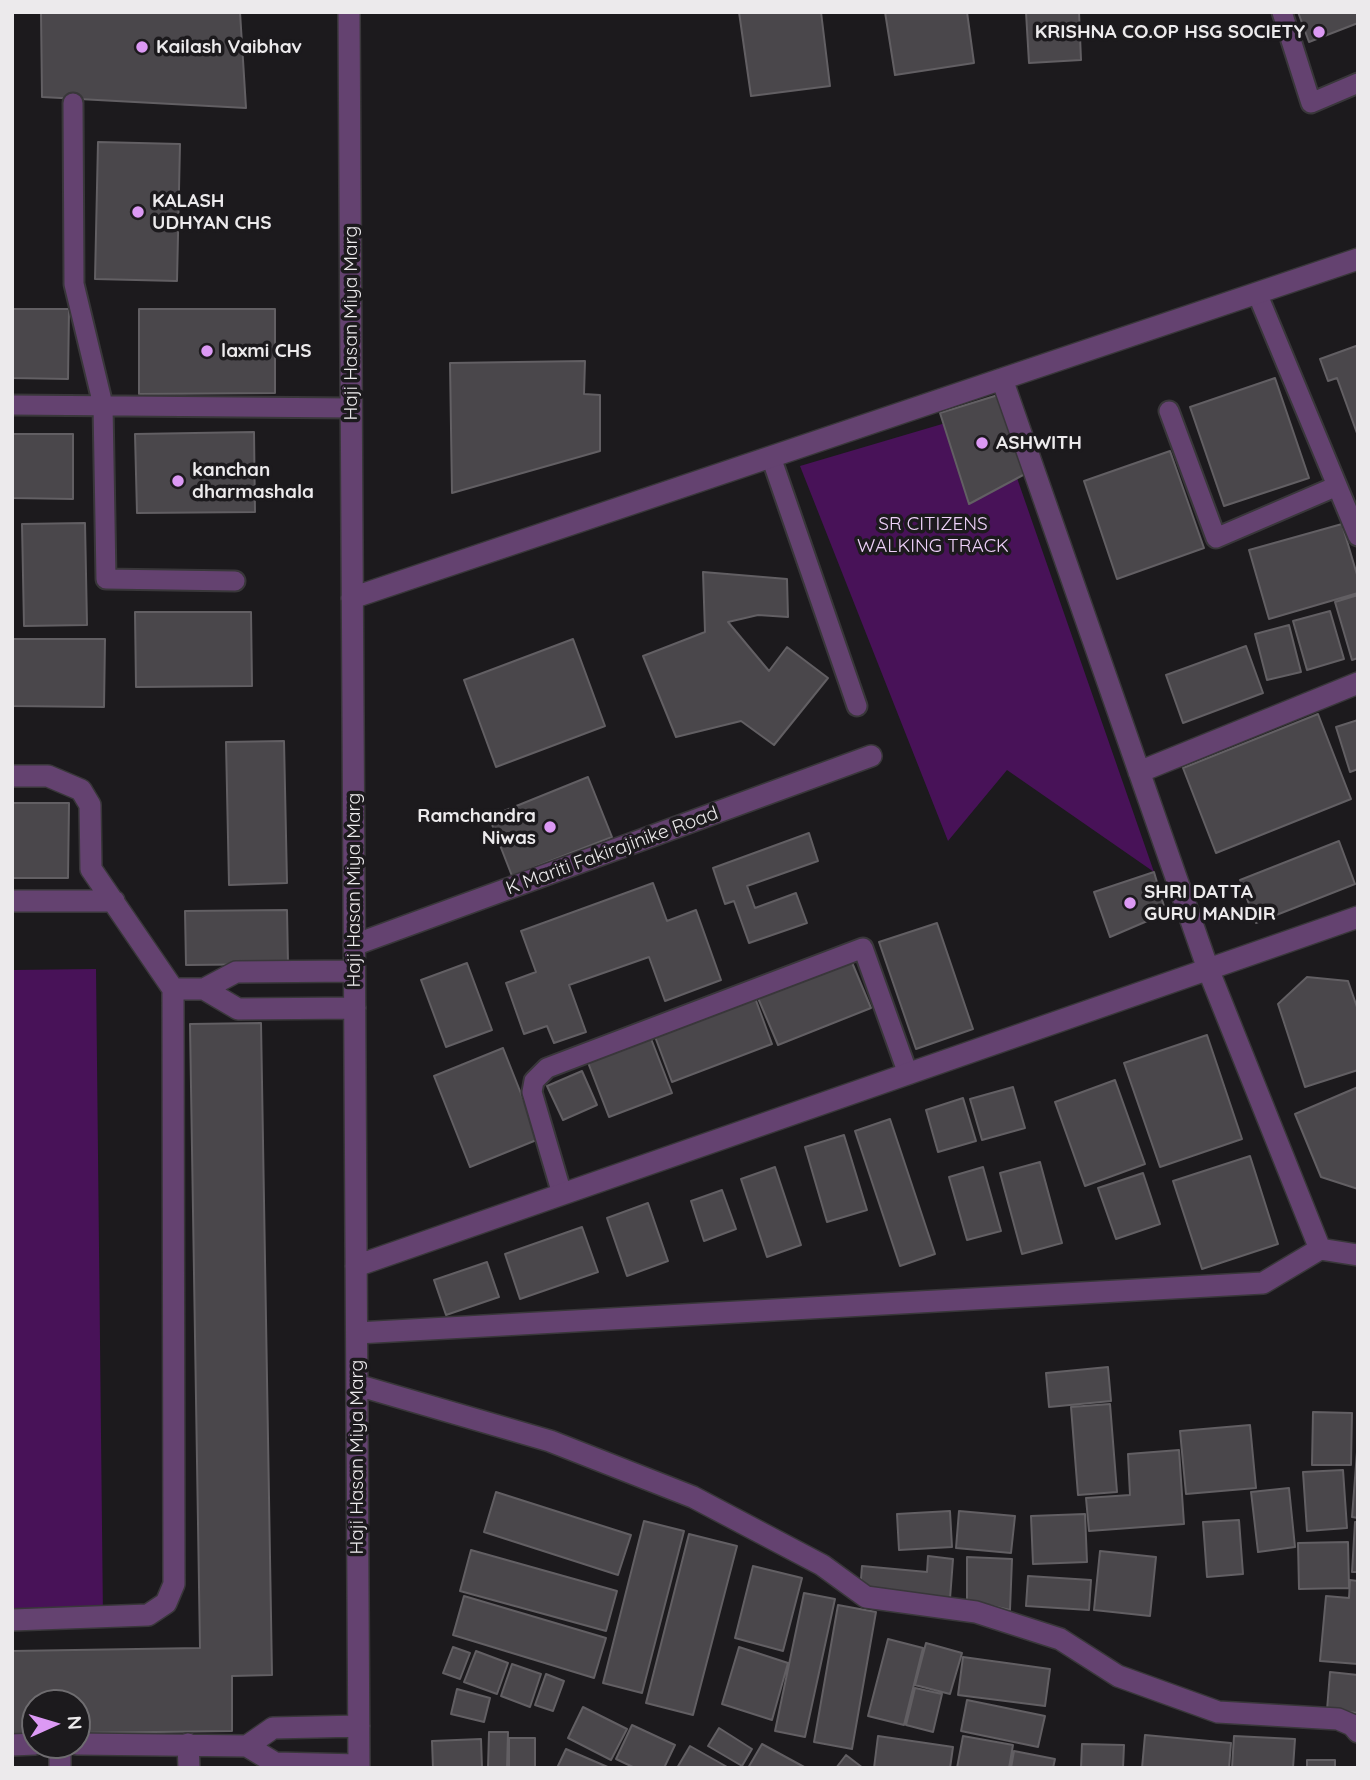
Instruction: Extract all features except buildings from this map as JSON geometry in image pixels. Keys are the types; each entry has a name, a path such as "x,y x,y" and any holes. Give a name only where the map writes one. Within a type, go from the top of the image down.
{"street":[{"name":"Haji Hasan Miya Marg","path":"349,12 359,1766"},
{"path":"352,598 1358,258"},
{"path":"1002,379 1208,969 1320,1248"},
{"path":"1139,772 1358,683"},
{"name":"K Mariti Fakirajinike Road","path":"354,945 871,756"},
{"path":"12,776 48,776 81,790 90,805 92,869 173,989 174,1584 166,1603 148,1615 12,1620"},
{"path":"12,901 114,901"},
{"path":"356,1266 1358,917"},
{"path":"173,989 204,989 236,972 354,971"},
{"path":"204,989 238,1009 355,1008"},
{"path":"357,1333 1263,1283 1320,1248 1358,1255"},
{"path":"357,1385 550,1441 692,1497 822,1565 866,1597 976,1612 1060,1639 1118,1676 1218,1712 1338,1719 1352,1725 1358,1732"},
{"path":"247,1746 273,1728 359,1726"},
{"path":"91,1744 247,1746 275,1763 359,1766"},
{"path":"188,1744 188,1768"}],"lane":[{"path":"1282,12 1311,103 1358,83"},
{"path":"73,103 74,284 103,405 106,579 235,581"},
{"path":"1257,293 1358,536"},
{"path":"12,405 351,408"},
{"path":"1169,411 1216,538 1337,486"},
{"path":"771,457 857,706"},
{"path":"562,1194 532,1092 534,1081 547,1068 863,948 908,1074"}],"green space":[{"name":"SR CITIZENS WALKING TRACK","path":"993,409 1154,872 1007,770 948,841 800,466"},
{"path":"96,969 103,1619 12,1620 12,970"}],"place":[{"name":"KRISHNA CO.OP HSG SOCIETY","path":"1319,32"},
{"name":"Kailash Vaibhav","path":"142,47"},
{"name":"KALASH UDHYAN CHS","path":"138,212"},
{"name":"laxmi CHS","path":"207,351"},
{"name":"ASHWITH","path":"982,443"},
{"name":"kanchan dharmashala","path":"178,481"},
{"name":"Ramchandra Niwas","path":"550,827"},
{"name":"SHRI DATTA GURU MANDIR","path":"1130,903"}]}
